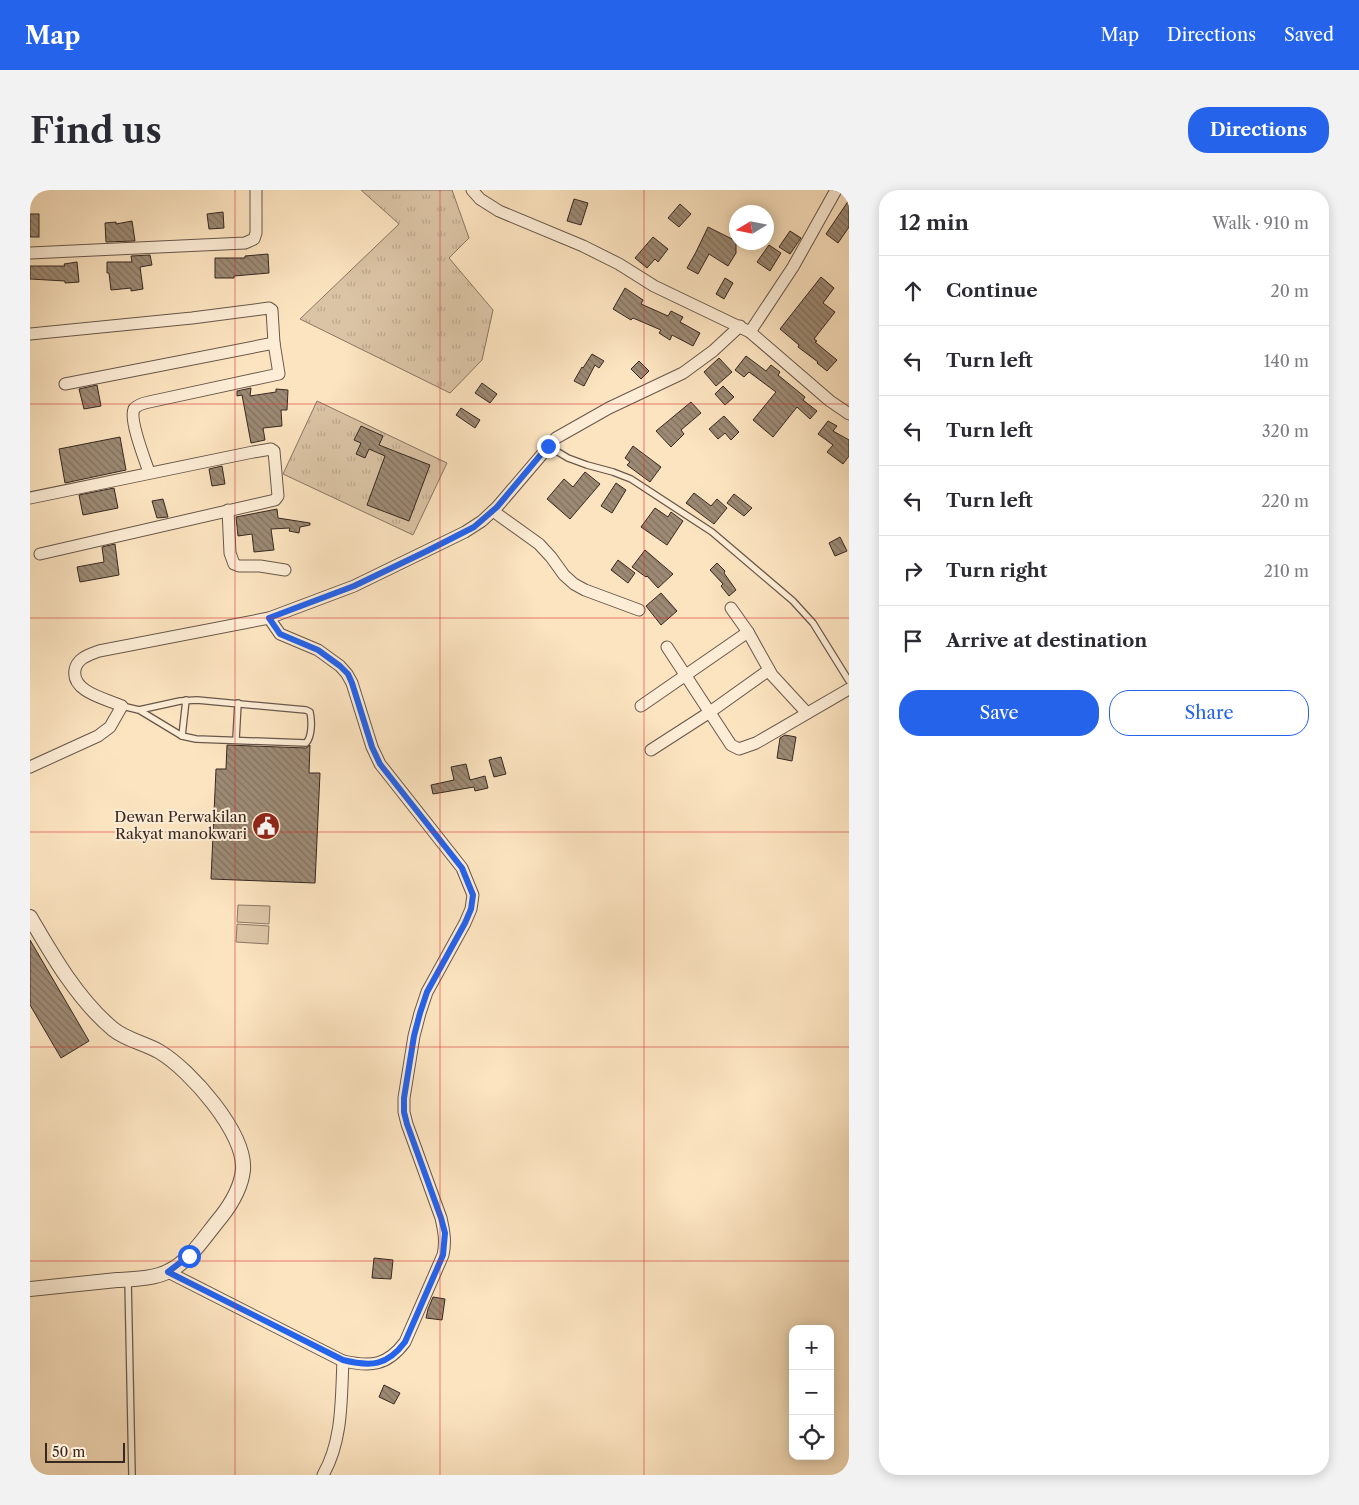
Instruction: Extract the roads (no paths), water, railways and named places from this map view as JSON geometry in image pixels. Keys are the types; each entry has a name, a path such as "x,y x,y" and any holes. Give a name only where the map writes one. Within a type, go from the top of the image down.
{"street":[{"path":"30,253 245,244 254,239 256,233 256,190"},
{"path":"472,190 480,199 499,211 583,246 619,264 654,286 745,329 830,401 849,414"},
{"path":"30,767 98,736 110,727 122,706 92,694 79,685 74,672 80,660 99,651 269,618 354,586 465,532 493,511 556,438 609,408 689,369 745,329 793,267 836,190"},
{"path":"30,334 192,318 269,308 273,312 274,343 280,370 278,375 148,402 138,405 134,410 135,427 149,472"},
{"path":"65,384 274,343"},
{"path":"30,498 253,452 273,450 275,454 278,499 40,554"},
{"path":"228,510 230,553 234,564 285,570"},
{"path":"493,511 538,544 574,584 639,610"},
{"path":"731,608 748,632 769,670 807,713"},
{"path":"168,1272 343,1360 354,1363 378,1363 396,1354 405,1342 443,1255 445,1233 407,1124 404,1112 404,1098 414,1036 427,992 465,923 471,909 473,895 462,868 380,764 372,747 348,674 318,650 280,634 269,618"},
{"path":"641,706 748,632"},
{"path":"667,647 730,745 739,749 756,743 849,688"},
{"path":"651,750 710,712 769,670"},
{"path":"30,917 53,957 90,1006 113,1029 162,1053 195,1082 223,1116 239,1148 243,1171 236,1195 228,1207 189,1256 168,1272 128,1279 30,1289"},
{"path":"323,1475 337,1442 343,1360"}],"lane":[{"path":"548,446 586,466 614,472 631,480 712,532 793,601 813,623 849,681"},
{"path":"122,706 139,710 182,736 196,739 306,743 309,739 311,721 310,712 306,710 186,700 139,710"},
{"path":"182,736 186,700"},
{"path":"236,739 238,703"},
{"path":"128,1279 132,1475"}],"place":[{"name":"Dewan Perwakilan Rakyat manokwari","path":"266,826"}]}
